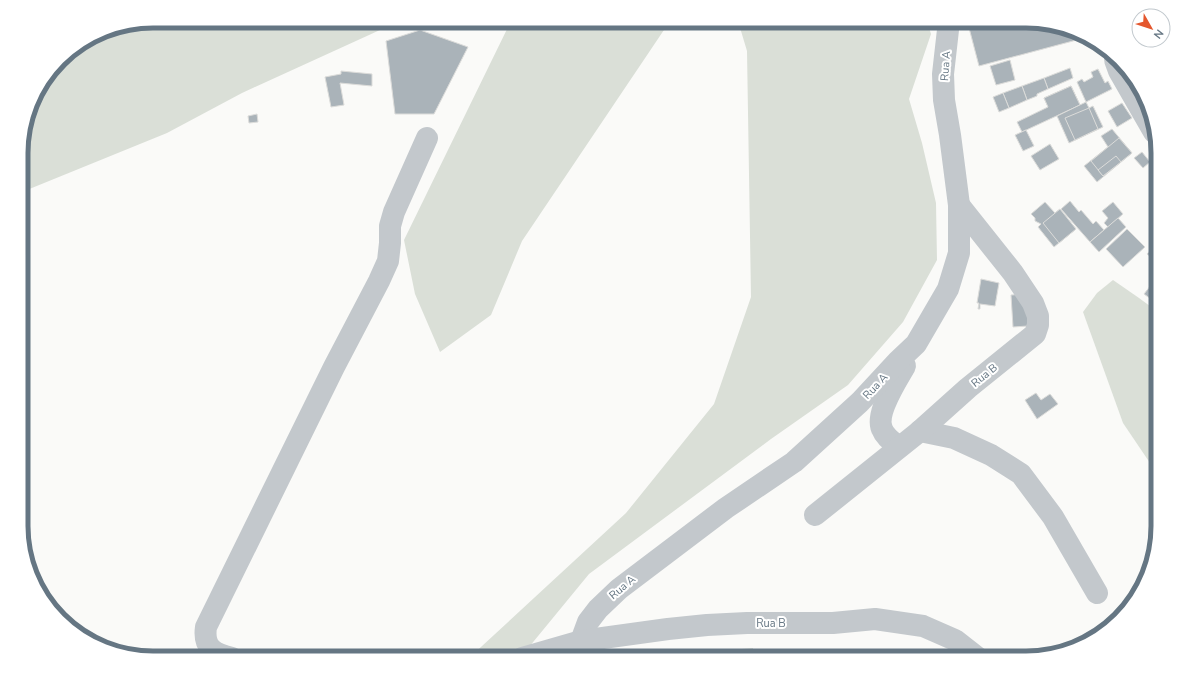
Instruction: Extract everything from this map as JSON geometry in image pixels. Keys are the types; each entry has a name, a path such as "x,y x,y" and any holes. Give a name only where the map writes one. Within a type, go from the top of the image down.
{"street":[{"name":"Rua A","path":"581,641 588,622 598,609 619,589 726,508 794,462 860,402 916,344 948,289 959,253 959,206 944,100 943,74 949,28"},
{"path":"1118,67 1145,117"},
{"path":"214,651 207,643 205,636 206,627 334,367 380,281 388,261 390,226 394,212 426,138"},
{"name":"Rua B","path":"815,515 920,431 968,388 1035,334 1038,325 1038,316 1033,303 1013,273 959,206"},
{"path":"899,447 885,435 881,428 880,417 887,399 916,344"},
{"path":"920,431 954,438 991,455 1021,474 1053,517 1097,593"},
{"name":"Rua B","path":"546,651 581,641 668,628 747,623 833,623 875,619 922,626 955,640 969,651"}],"shaded area":[{"path":"153,28 385,28 242,93 167,133 28,190 29,136 37,105 49,83 64,64 83,49 97,41 120,32"},
{"path":"508,28 665,28 522,241 491,315 440,352 415,294 404,240"},
{"path":"740,28 929,28 931,34 909,99 922,143 936,203 937,260 903,322 848,385 771,439 589,574 526,651 477,651 626,513 714,404 751,297 747,51"},
{"path":"1113,280 1151,307 1150,463 1123,423 1083,312 1097,293"},
{"path":"753,648 753,651 719,651"}],"building":[{"path":"969,28 1043,29 1059,32 1079,39 979,66"},
{"path":"420,30 468,47 434,114 395,114 386,41"},
{"path":"1010,60 1015,80 996,85 990,66"},
{"path":"1070,68 1073,78 1048,89 1044,78"},
{"path":"1098,69 1105,83 1108,81 1112,89 1086,102 1077,82 1082,79 1084,82 1093,77 1091,72"},
{"path":"341,71 372,74 372,86 340,83 344,105 331,107 325,77 341,74"},
{"path":"1044,78 1048,89 1027,100 1022,86"},
{"path":"1022,86 1027,100 1009,108 1003,93"},
{"path":"1071,86 1080,105 1053,117 1044,98"},
{"path":"1071,86 1080,105 1022,132 1017,122 1048,107 1044,98"},
{"path":"1003,93 1009,108 999,112 993,97"},
{"path":"1086,102 1089,108 1093,106 1103,127 1069,143 1057,116"},
{"path":"1122,103 1132,118 1117,127 1108,111"},
{"path":"1089,108 1098,129 1075,140 1065,118"},
{"path":"257,114 258,122 249,123 248,116"},
{"path":"1112,129 1132,153 1097,182 1084,166 1108,147 1101,136"},
{"path":"1026,130 1034,146 1023,151 1015,135"},
{"path":"1119,138 1132,153 1103,176 1091,161"},
{"path":"1050,144 1059,159 1040,170 1031,156"},
{"path":"1142,152 1150,162 1143,168 1134,158"},
{"path":"1116,156 1121,162 1103,176 1098,170"},
{"path":"1070,201 1079,212 1081,210 1093,224 1096,221 1104,230 1090,242 1061,209"},
{"path":"1045,202 1055,213 1060,209 1076,229 1054,247 1038,227 1041,224 1035,221 1035,218 1031,214"},
{"path":"1113,202 1123,214 1108,227 1104,223 1108,218 1102,211"},
{"path":"1060,209 1076,229 1059,243 1043,223"},
{"path":"1118,218 1126,227 1099,252 1090,242"},
{"path":"1127,229 1145,247 1123,267 1106,249"},
{"path":"1151,250 1151,257 1147,254"},
{"path":"981,279 999,283 995,306 980,304 980,309 978,309 979,303 977,303"},
{"path":"1151,285 1151,299 1144,294"},
{"path":"1027,294 1028,326 1013,327 1011,295"},
{"path":"1036,393 1041,400 1050,394 1058,404 1037,419 1025,400"}]}
